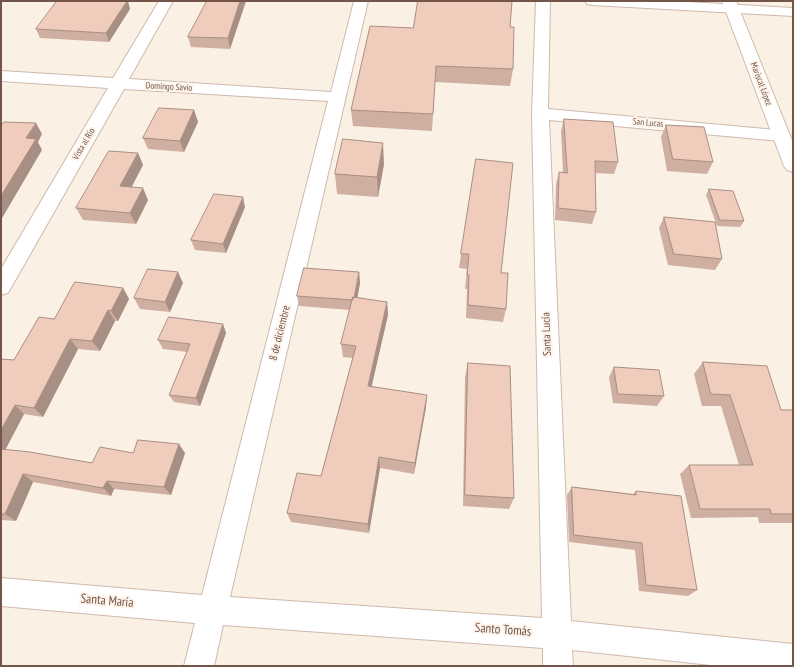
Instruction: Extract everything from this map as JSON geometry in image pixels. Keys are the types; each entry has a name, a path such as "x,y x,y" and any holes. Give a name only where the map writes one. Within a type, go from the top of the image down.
{"street":[{"name":"Vista al Río","path":"1,287 9,259 118,84 166,1"},
{"name":"8 de diciembre","path":"199,666 361,1"},
{"name":"Santa Lucía","path":"543,1 540,114 558,666"},
{"path":"592,1 731,6 793,12"},
{"name":"Mariscal López","path":"731,6 793,166"},
{"name":"Domingo Savio","path":"1,76 337,97"},
{"name":"San Lucas","path":"540,114 781,135"},
{"name":"Santa María","path":"1,592 212,610"},
{"name":"Santo Tomás","path":"212,610 558,634 793,659"}],"building":[{"path":"57,1 127,1 106,33 36,29"},
{"path":"207,1 240,1 228,38 188,37"},
{"path":"418,1 512,1 510,27 514,27 513,69 436,66 433,114 351,110 370,26 413,28"},
{"path":"159,108 194,110 180,141 143,138"},
{"path":"564,119 613,122 618,162 595,161 596,212 558,208 559,172 567,173"},
{"path":"4,122 36,123 26,138 36,139 1,196 1,126"},
{"path":"666,125 704,127 713,162 673,159"},
{"path":"343,139 383,143 377,177 335,174"},
{"path":"109,151 138,153 120,186 143,188 130,213 76,208"},
{"path":"476,159 513,163 501,273 508,273 506,309 468,305 469,275 467,275 469,254 461,254"},
{"path":"709,189 733,191 744,221 720,220"},
{"path":"214,194 243,197 223,244 191,240"},
{"path":"664,217 715,222 722,259 674,254"},
{"path":"304,268 359,272 353,300 297,296"},
{"path":"148,269 178,272 165,302 134,298"},
{"path":"75,282 123,288 111,311 108,310 92,341 70,339 34,408 15,405 1,430 1,359 14,360 39,317 54,319"},
{"path":"353,297 387,302 368,386 427,395 415,463 379,457 368,524 287,513 297,473 321,476 356,346 341,344"},
{"path":"169,317 223,324 196,398 169,395 190,344 158,340"},
{"path":"703,362 767,366 781,410 793,410 793,514 771,514 770,509 700,509 689,465 753,465 730,395 711,394"},
{"path":"468,363 510,366 514,498 465,495"},
{"path":"614,367 659,370 664,396 618,394"},
{"path":"138,440 179,444 164,487 107,481 103,488 23,474 5,514 1,514 1,449 30,452 92,463 100,447 133,453"},
{"path":"572,487 636,495 636,491 681,496 697,590 646,585 642,543 574,535"}]}
